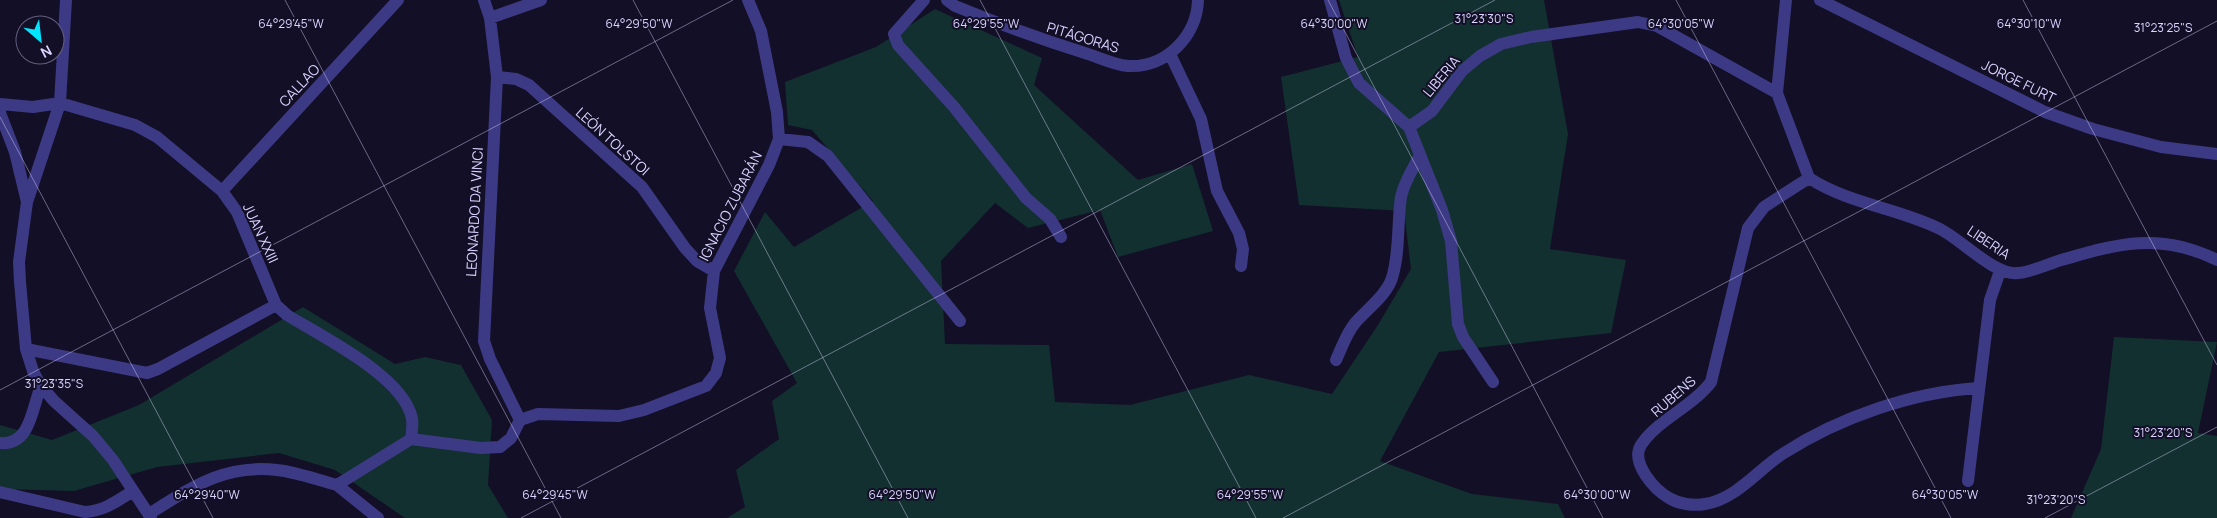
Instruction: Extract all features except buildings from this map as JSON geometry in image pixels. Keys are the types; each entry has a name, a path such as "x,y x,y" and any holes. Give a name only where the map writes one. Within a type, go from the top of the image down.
{"street":[{"path":"66,0 60,103 27,202 19,262 21,313 26,349 41,386 54,401 93,436 113,460 150,516 198,483 224,473 254,469 278,470 337,485 378,518"},
{"name":"CALLAO","path":"222,191 398,0"},
{"name":"LEONARDO DA VINCI","path":"484,0 490,18 497,77 484,341 490,359 520,420"},
{"path":"490,18 541,0"},
{"name":"IGNACIO ZUBARÁN","path":"520,420 538,414 618,416 644,410 686,396 706,386 716,373 720,358 710,308 714,270 769,165 779,139 777,112 761,31 748,0"},
{"path":"924,0 894,34 898,45 954,107 1026,198 1050,219 1061,237"},
{"name":"PITÁGORAS","path":"947,0 955,6 1026,35 1128,66 1151,63 1170,54"},
{"path":"1198,0 1198,13 1188,35 1170,54 1201,119 1217,191 1239,233 1243,248 1241,266"},
{"path":"1330,0 1346,58 1360,83 1409,127 1442,210 1451,241 1458,324 1463,337 1493,382"},
{"path":"1786,0 1776,92 1809,178"},
{"name":"JORGE FURT","path":"1820,0 2045,112 2093,129 2161,147 2217,154"},
{"name":"LIBERIA","path":"1409,127 1432,111 1462,71 1480,56 1500,44 1531,36 1638,22 1657,26 1776,92"},
{"name":"LEÓN TOLSTOI","path":"497,77 516,79 529,85 642,187 691,255 697,261 714,270"},
{"name":"JUAN XXIII","path":"0,104 33,107 60,103 135,125 157,137 222,191 238,212 276,305 287,315 389,381 403,398 412,418 412,438"},
{"path":"0,113 15,152 27,202"},
{"path":"779,139 808,142 820,148 960,321"},
{"path":"1336,360 1345,337 1354,324 1376,301 1392,280 1396,261 1401,197 1406,181 1420,155"},
{"name":"LIBERIA","path":"1809,178 1827,190 1939,228 2000,271 2018,274 2114,245 2140,242 2194,251 2217,260"},
{"name":"RUBENS","path":"1809,178 1764,207 1748,228 1711,382 1702,394 1649,436 1640,447 1639,457 1642,468 1655,487 1669,498 1691,505 1707,504 1728,495 1797,445 1870,411 1946,390 1979,388"},
{"path":"1968,481 1990,300 2000,271"},
{"path":"26,349 147,373 158,369 276,305"},
{"path":"0,443 7,444 20,437 31,422 34,401 41,386"},
{"path":"337,485 412,438 481,448 500,447 511,438 520,420"},
{"path":"0,492 85,512 96,512 112,505 133,491"}],"green space":[{"path":"1339,0 1544,0 1568,134 1550,249 1626,260 1611,333 1439,352 1380,461 1472,494 1558,504 1565,518 727,518 745,507 736,470 779,439 772,401 797,383 734,271 765,212 794,247 873,201 812,130 788,125 785,82 876,47 935,9 1042,58 1034,85 1138,180 1192,164 1213,231 1118,257 1100,210 1028,228 995,203 941,261 945,344 1049,345 1055,402 1130,405 1249,375 1332,394 1378,325 1411,269 1404,211 1299,205 1281,77 1358,57"},
{"path":"303,307 395,364 425,357 461,365 492,420 488,485 508,518 405,518 335,470 279,453 157,467 74,491 0,489 0,425 52,440 139,405"},
{"path":"2114,337 2217,342 2198,433 2217,436 2217,518 2071,518 2101,449"}]}
